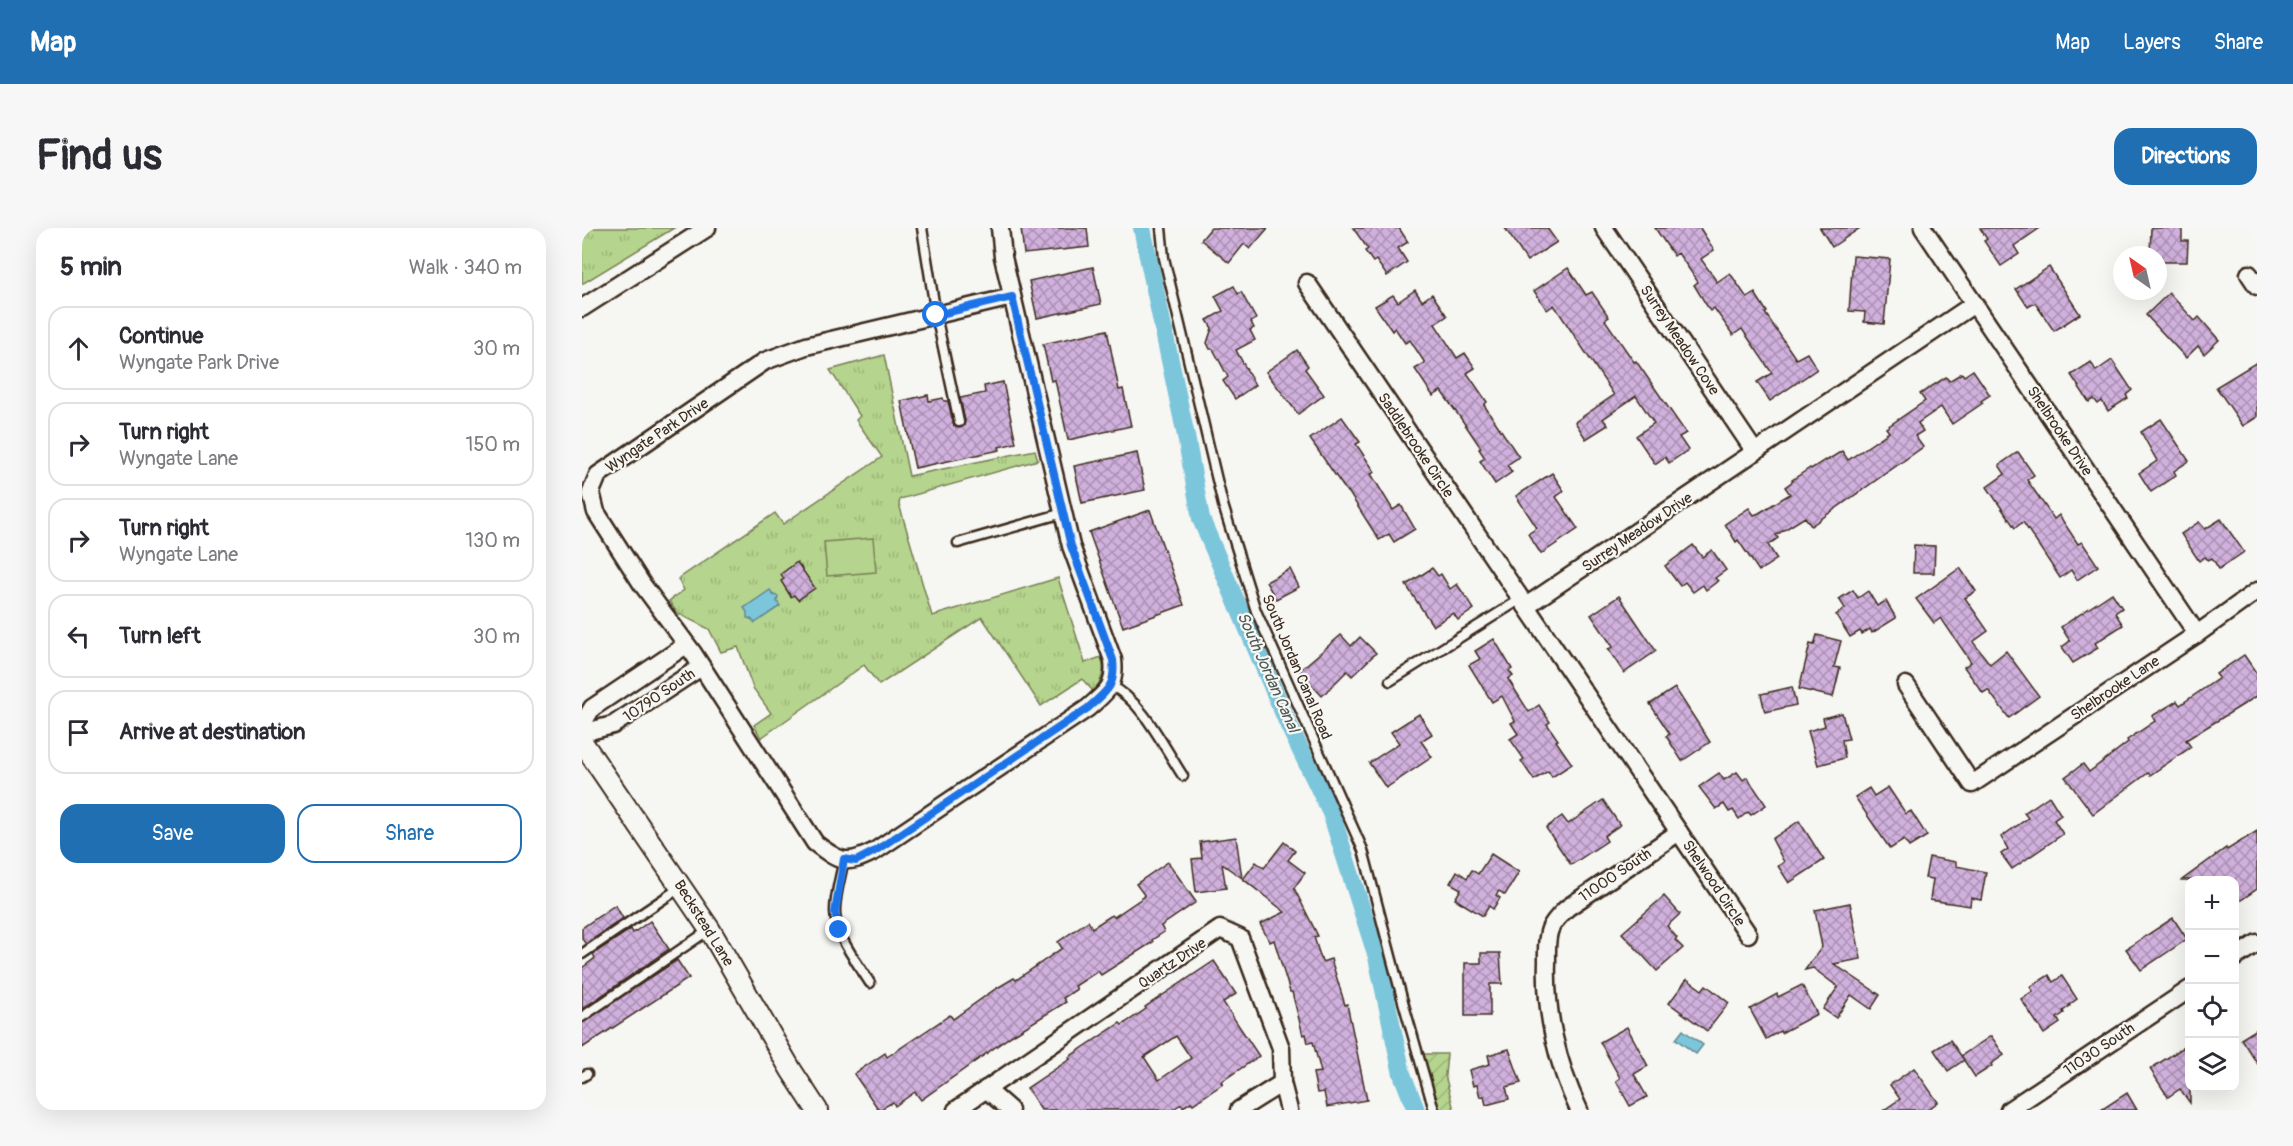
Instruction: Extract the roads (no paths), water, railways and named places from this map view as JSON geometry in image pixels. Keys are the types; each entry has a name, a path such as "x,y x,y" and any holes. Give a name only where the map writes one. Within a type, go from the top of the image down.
{"street":[{"path":"582,308 707,228"},
{"path":"839,858 856,861 875,851 1088,708 1115,677 1113,660 1071,546 1012,297 1003,256 1000,228"},
{"name":"Surrey Meadow Cove","path":"1604,228 1755,452"},
{"name":"Shelbrooke Drive","path":"1923,228 2197,634"},
{"name":"Saddlebrooke Circle","path":"1307,283 1523,603"},
{"name":"Wyngate Park Drive","path":"839,858 815,843 701,667 642,584 596,512 591,492 598,475 765,361 806,346 1012,297"},
{"name":"Surrey Meadow Drive","path":"1523,603 1755,452 1974,304"},
{"name":"Shelbrooke Lane","path":"1906,685 1972,784 2197,634 2257,591"},
{"path":"1523,603 1679,832"},
{"name":"10790 South","path":"582,725 592,708 686,645"},
{"name":"10790 South","path":"582,734 613,725 701,667"},
{"name":"Beckstead Lane","path":"582,742 710,930 791,1070 817,1110"},
{"name":"11000 South","path":"1578,1110 1560,1062 1551,1021 1546,981 1547,942 1554,920 1567,908 1679,832"},
{"name":"Shelwood Circle","path":"1679,832 1748,934"},
{"name":"Quartz Drive","path":"956,1110 1220,930 1240,938 1281,1048 1282,1083 1289,1110"},
{"path":"2239,955 2257,943"},
{"name":"11030 South","path":"2009,1110 2185,991"},
{"path":"1239,1110 1282,1083"},
{"path":"986,1089 1010,1110"}],"lane":[{"path":"922,228 936,315 959,422"},
{"name":"South Jordan Canal Road","path":"1161,228 1164,258 1223,506 1256,611 1364,850 1434,1110"},
{"path":"958,543 1063,513"},
{"path":"1390,681 1523,603"},
{"path":"1110,685 1126,694 1139,709 1183,776"},
{"path":"839,858 836,920 842,936 870,982"},
{"path":"582,954 681,886"},
{"path":"582,1017 710,930"}],"water":[{"path":"770,590 773,595 778,596 777,601 780,606 755,623 747,618 744,608"},
{"path":"1683,1030 1703,1045 1696,1054 1676,1039"}],"waterway":[{"name":"South Jordan Canal","path":"1142,228 1201,519 1289,726 1331,813 1377,957 1402,1074 1416,1110"}]}
